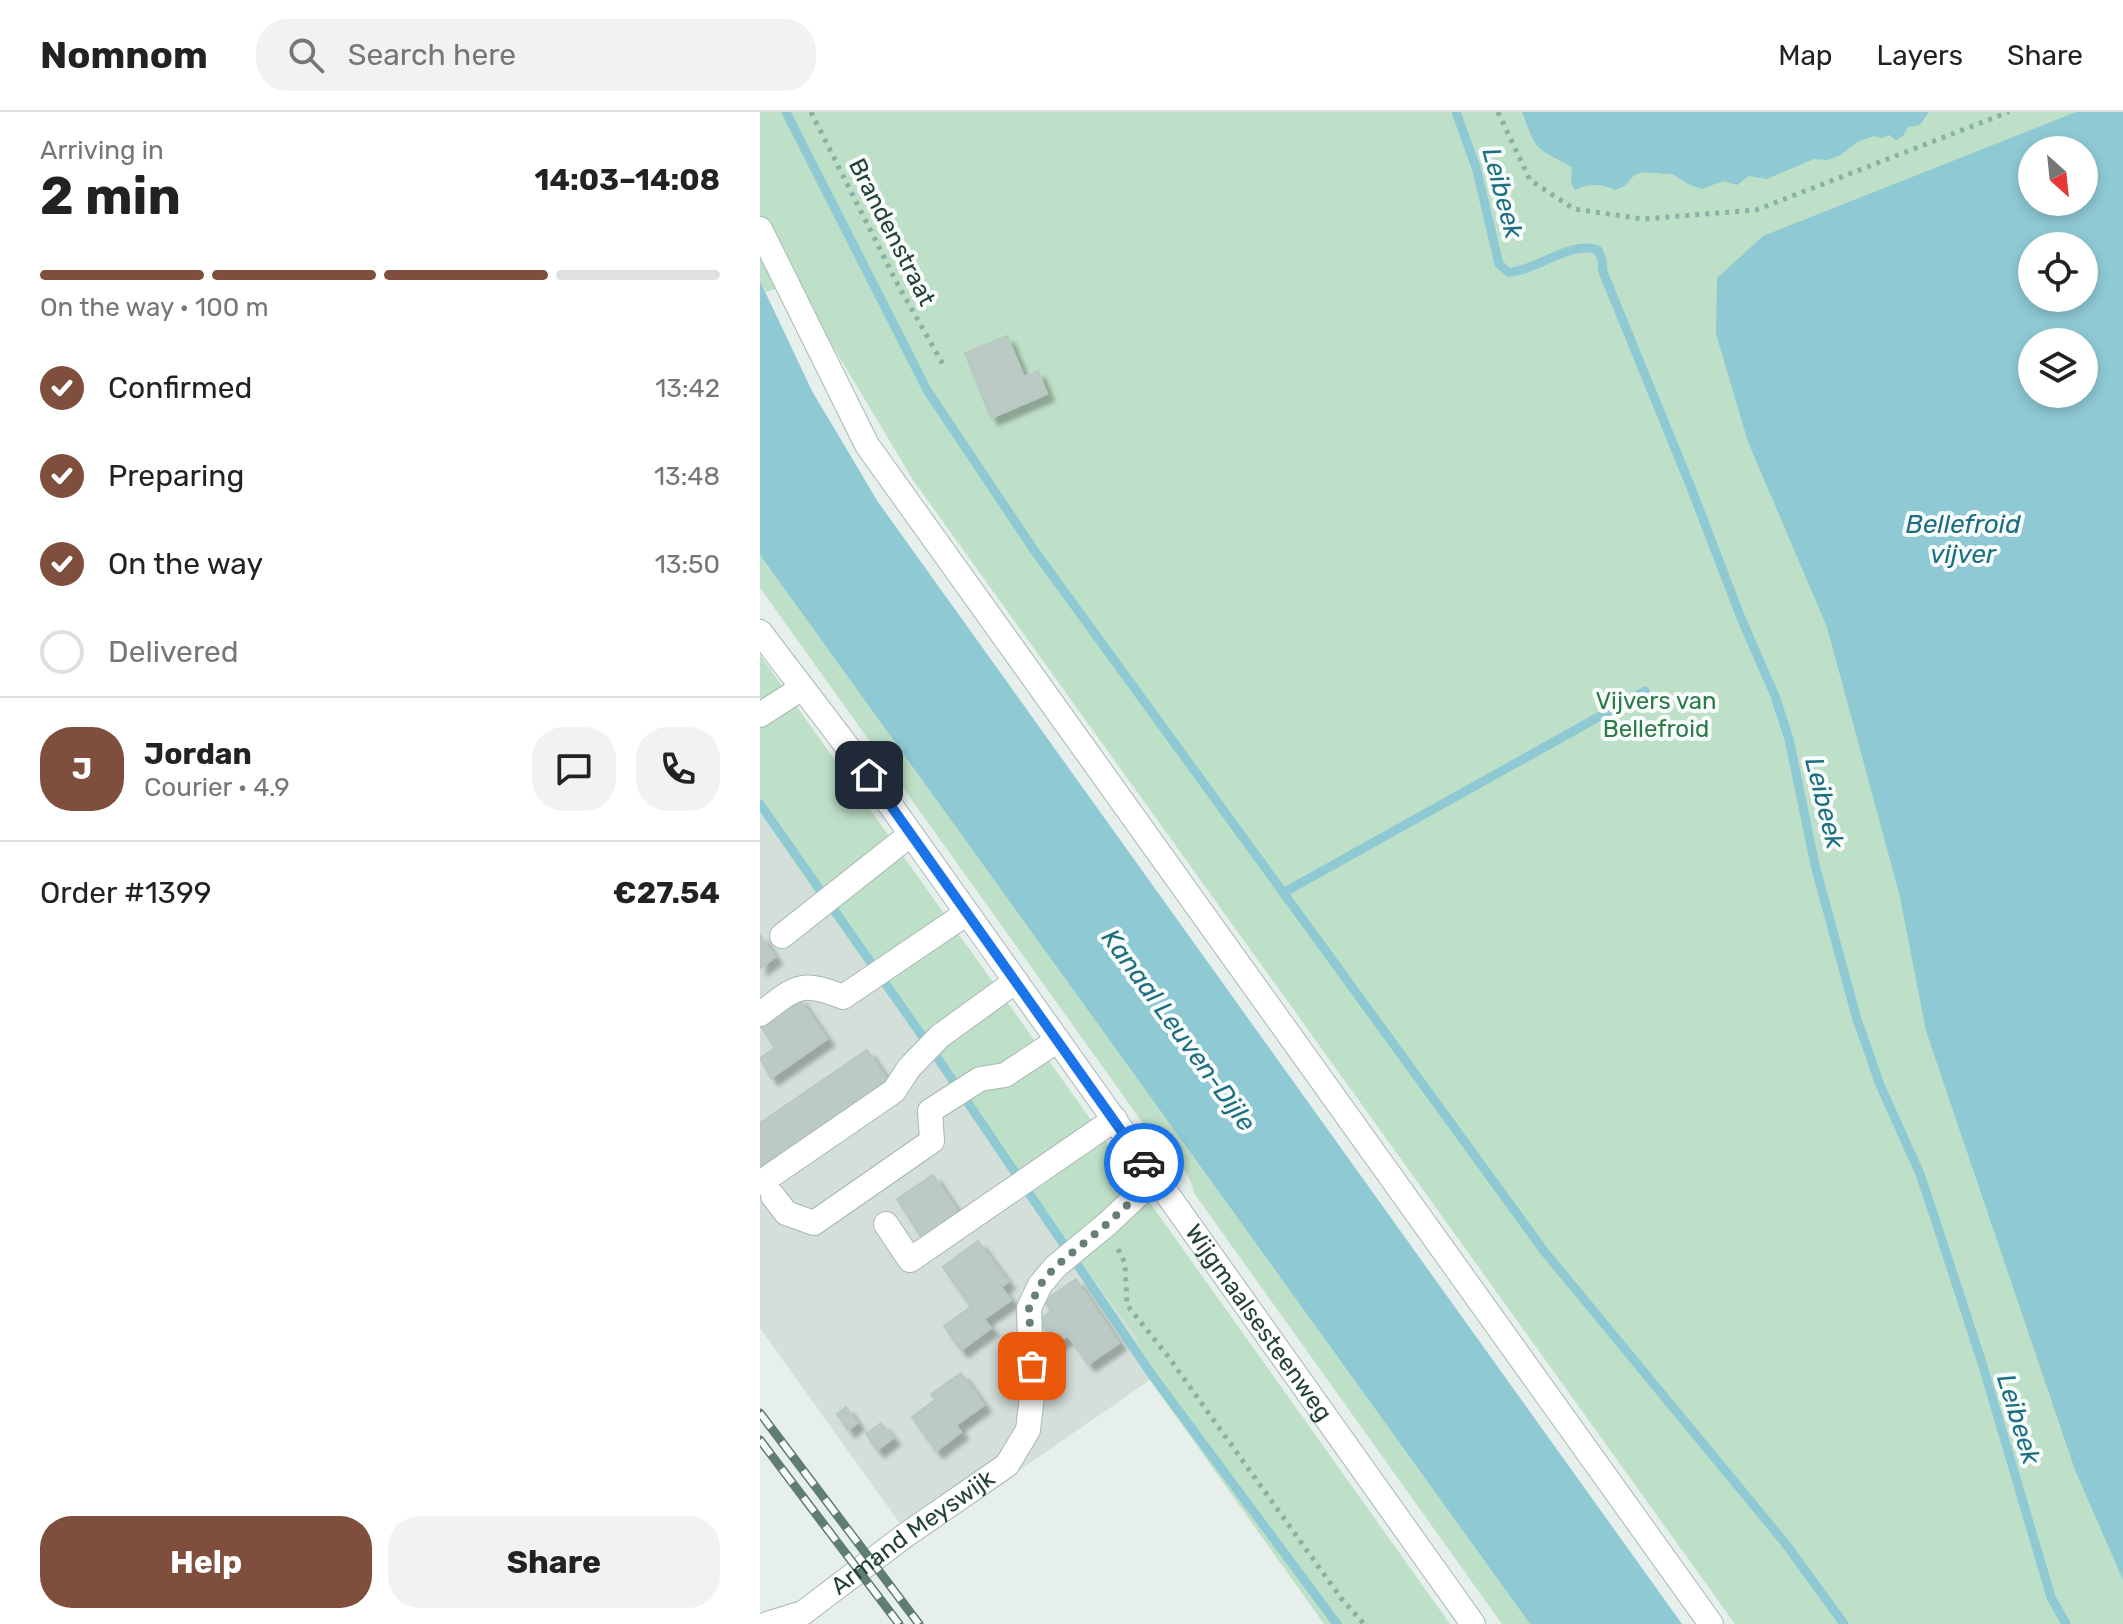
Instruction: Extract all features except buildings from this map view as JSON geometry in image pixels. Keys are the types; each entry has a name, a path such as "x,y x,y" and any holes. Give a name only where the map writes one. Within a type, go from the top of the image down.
{"street":[{"path":"760,229 867,445 1711,1624"},
{"name":"Wijgmaalsesteenweg","path":"760,632 911,834 1473,1624"},
{"path":"760,715 802,688"},
{"path":"782,936 911,834"},
{"path":"760,1014 796,988 815,985 843,997 967,913"},
{"path":"1016,981 940,1036 915,1061 894,1091 766,1189 786,1213 814,1223 932,1141 930,1111 978,1081 1005,1075 1058,1040"},
{"path":"886,1224 910,1260 1115,1119"},
{"name":"Armand Meyswijk","path":"767,1624 804,1618 892,1546 1007,1465 1028,1430 1032,1396 1029,1308 1040,1285 1055,1267 1155,1179"}],"path":[{"name":"Brandenstraat","path":"811,112 898,285 944,366"},
{"path":"1498,112 1530,180 1574,209 1643,219 1756,210 2009,112"},
{"path":"1107,1224 1125,1263 1127,1305 1167,1355 1341,1598 1364,1624"}],"shaded area":[{"path":"760,811 812,889 1136,1338 1150,1380 914,1543 760,1328"}],"green space":[{"name":"Vijvers van Bellefroid","path":"760,112 2123,112 2123,1624 1735,1624 913,480 795,283 766,292 760,281"},
{"path":"760,555 1530,1624 1502,1624 1194,1193 1180,1163 1147,1131 760,588"},
{"path":"760,655 1450,1624 1324,1624 1150,1380 1136,1338 812,889 760,811"}],"water":[{"path":"1522,112 1929,112 1920,125 1908,127 1903,136 1896,140 1889,135 1882,138 1874,136 1857,142 1841,155 1827,160 1814,159 1767,179 1749,176 1737,185 1723,181 1702,189 1672,174 1644,172 1615,190 1595,185 1575,190 1571,183 1572,167 1539,147"},
{"name":"Bellefroid vijver","path":"2076,112 2123,112 2123,1580 2075,1470 1926,1031 1900,897 1827,627 1748,442 1716,334 1717,278 1763,236"},
{"name":"Kanaal Leuven-Dijle","path":"760,281 812,391 878,502 1682,1624 1530,1624 760,555"}],"waterway":[{"path":"786,112 927,390 1034,550 1544,1251 1785,1543 1844,1624"},
{"name":"Leibeek","path":"1456,112 1476,167 1499,264 1508,272 1531,267 1576,249 1598,250 1603,272 1775,696 1789,739 1815,865 1856,1016 1880,1085 1920,1174 1983,1366 2051,1597 2066,1624"},
{"path":"1283,893 1645,691"},
{"path":"760,804 939,1060 1152,1375 1337,1624"}],"railway":[{"path":"760,1413 919,1624"},
{"path":"760,1440 899,1624"}],"way so far":[{"path":"1032,1366 1029,1308 1040,1285 1055,1267 1155,1179 1144,1163"}],"route":[{"path":"869,775 1144,1163"}]}
